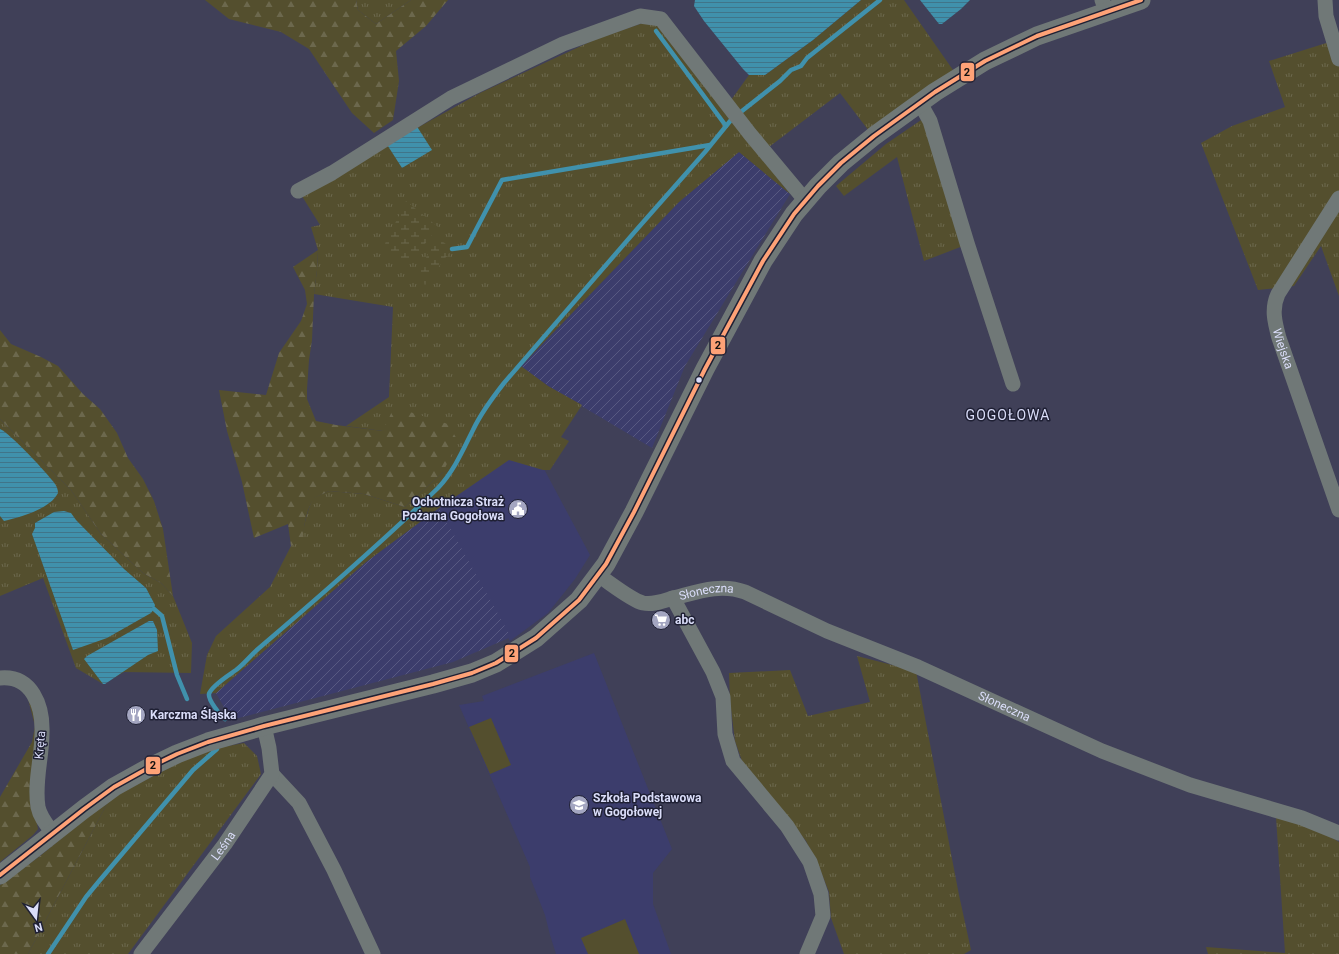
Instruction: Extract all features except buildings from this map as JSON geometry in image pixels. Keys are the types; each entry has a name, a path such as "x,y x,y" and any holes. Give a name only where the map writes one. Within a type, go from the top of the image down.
{"street":[{"path":"0,875 114,787 177,754 201,744 264,726 433,684 485,668 521,648 548,628 576,603 598,575 634,512 705,369 763,261 805,200 831,173 874,136 968,71 1009,49 1104,6 1141,0"},
{"path":"1324,0 1326,16 1339,59"},
{"path":"298,191 332,173 451,98 563,44 640,16 661,19 754,139 805,200"},
{"path":"920,103 930,122 1012,384"},
{"name":"Wiejska","path":"1339,198 1278,294 1273,313 1279,338 1339,510"},
{"name":"Słoneczna","path":"598,575 638,601 649,603 715,588 734,589 745,592 827,631 918,667 1102,751 1190,785 1302,818 1339,833"},
{"name":"Słoneczna","path":"673,598 712,672 723,697 725,734 734,760 787,826 810,862 820,894 823,916 807,954"},
{"name":"Kręta","path":"0,678 13,678 26,685 37,704 42,722 37,779 37,804 42,817 53,833"},
{"path":"264,726 269,748 272,774 298,803 334,870 373,954"},
{"name":"Leśna","path":"141,954 225,844 272,774"}],"shaded area":[{"path":"739,152 790,194 685,366 652,448 548,386 521,367 679,202"},
{"path":"509,459 544,469 590,555 575,579 548,613 510,641 438,507"},
{"path":"439,508 511,637 453,662 231,720 216,693 366,562"},
{"name":"Szkoła Podstawowa w Gogołowej","path":"594,653 672,849 653,873 653,904 671,954 556,954 545,915 530,877 530,867 459,705 484,701 482,696"}],"green space":[{"path":"205,0 356,0 358,10 376,24 411,0 448,0 426,26 396,51 399,81 393,120 374,133 352,113 309,49 281,32 229,19"},
{"path":"356,0 411,0 376,24 358,10"},
{"path":"861,0 904,0 953,70 869,131 840,93 769,147 731,100 749,75 765,75 813,40"},
{"path":"643,23 659,26 790,194 739,152 679,202 521,366 548,386 582,405 561,437 569,441 550,470 543,470 509,460 439,508 366,562 216,693 200,694 207,655 216,636 270,587 291,546 302,539 306,518 313,498 329,491 364,494 405,507 443,472 383,431 346,426 389,397 393,307 314,294 318,250 311,227 320,225 300,193 480,93 596,39"},
{"path":"1339,39 1339,296 1321,246 1294,286 1258,290 1201,143 1232,126 1285,107 1269,61"},
{"path":"924,118 963,246 924,261 897,157 844,196 836,186 886,144"},
{"path":"406,201 438,227 407,267 383,248"},
{"path":"437,237 452,249 425,285 418,273"},
{"path":"318,250 307,389 307,399 316,421 383,431 394,407 448,424 458,441 443,472 405,507 364,494 329,491 314,498 306,518 303,540 291,546 288,524 254,538 242,482 227,431 219,390 266,395 279,353 301,321 307,304 305,290 293,267"},
{"path":"0,330 11,344 58,366 83,394 100,409 117,433 128,458 143,479 154,501 163,529 173,596 161,583 143,573 101,534 71,490 0,419"},
{"path":"0,419 71,490 101,534 143,573 161,583 173,596 192,643 191,673 124,672 103,684 76,668 43,578 0,596"},
{"path":"857,656 916,671 971,950 964,954 844,954 831,918 829,892 806,841 742,761 735,741 730,701 729,673 790,670 808,716 870,702"},
{"path":"23,689 31,699 37,718 38,739 31,781 32,799 38,829 33,835 0,862 0,797 32,742 35,726 28,699"},
{"path":"491,718 511,765 490,774 469,727"},
{"path":"244,743 257,756 261,774 128,954 28,954 110,798 202,751"},
{"path":"110,798 28,954 0,954 0,885 40,856"},
{"path":"1276,817 1320,830 1339,842 1339,954 1208,954 1206,947 1285,953"},
{"path":"625,919 639,954 588,954 581,938"}],"water":[{"path":"695,0 861,0 813,40 765,75 749,75 704,21 694,6"},
{"path":"920,0 970,0 942,24 939,24"},
{"path":"416,125 432,150 402,168 386,143"},
{"path":"0,429 12,438 37,463 55,484 58,492 49,504 42,508 26,515 4,521 0,516"},
{"path":"64,511 71,513 124,569 146,588 155,605 151,613 107,638 73,650 32,534 35,528 35,523 54,512"},
{"path":"149,621 153,621 157,630 158,651 148,655 103,684 84,659"}],"waterway":[{"path":"742,111 780,81 791,70 801,66 807,58 880,0"},
{"path":"656,31 726,126"},
{"path":"225,719 217,711 210,700 210,691 239,668 258,649 349,570 438,488 462,453 483,411 504,383 705,152 731,120"},
{"path":"452,249 467,247 502,180 710,145"},
{"path":"154,609 162,616 177,675 187,699"},
{"path":"48,954 86,897 100,880 193,770 217,749"}],"transit line":[{"name":"2","path":"0,875 114,787 177,754 208,742 264,726 472,673 496,663 536,638 579,600 606,564 634,512 705,369 763,261 794,214 818,186 841,163 874,136 935,92 985,61 1037,36 1141,0"}],"place":[{"name":"Ochotnicza Straż Pożarna Gogołowa","path":"518,509"},
{"name":"abc","path":"661,620"},
{"name":"Karczma Śląska","path":"136,715"},
{"name":"Szkoła Podstawowa w Gogołowej","path":"579,805"}],"district":[{"name":"GOGOŁOWA","path":"1008,415"}]}
